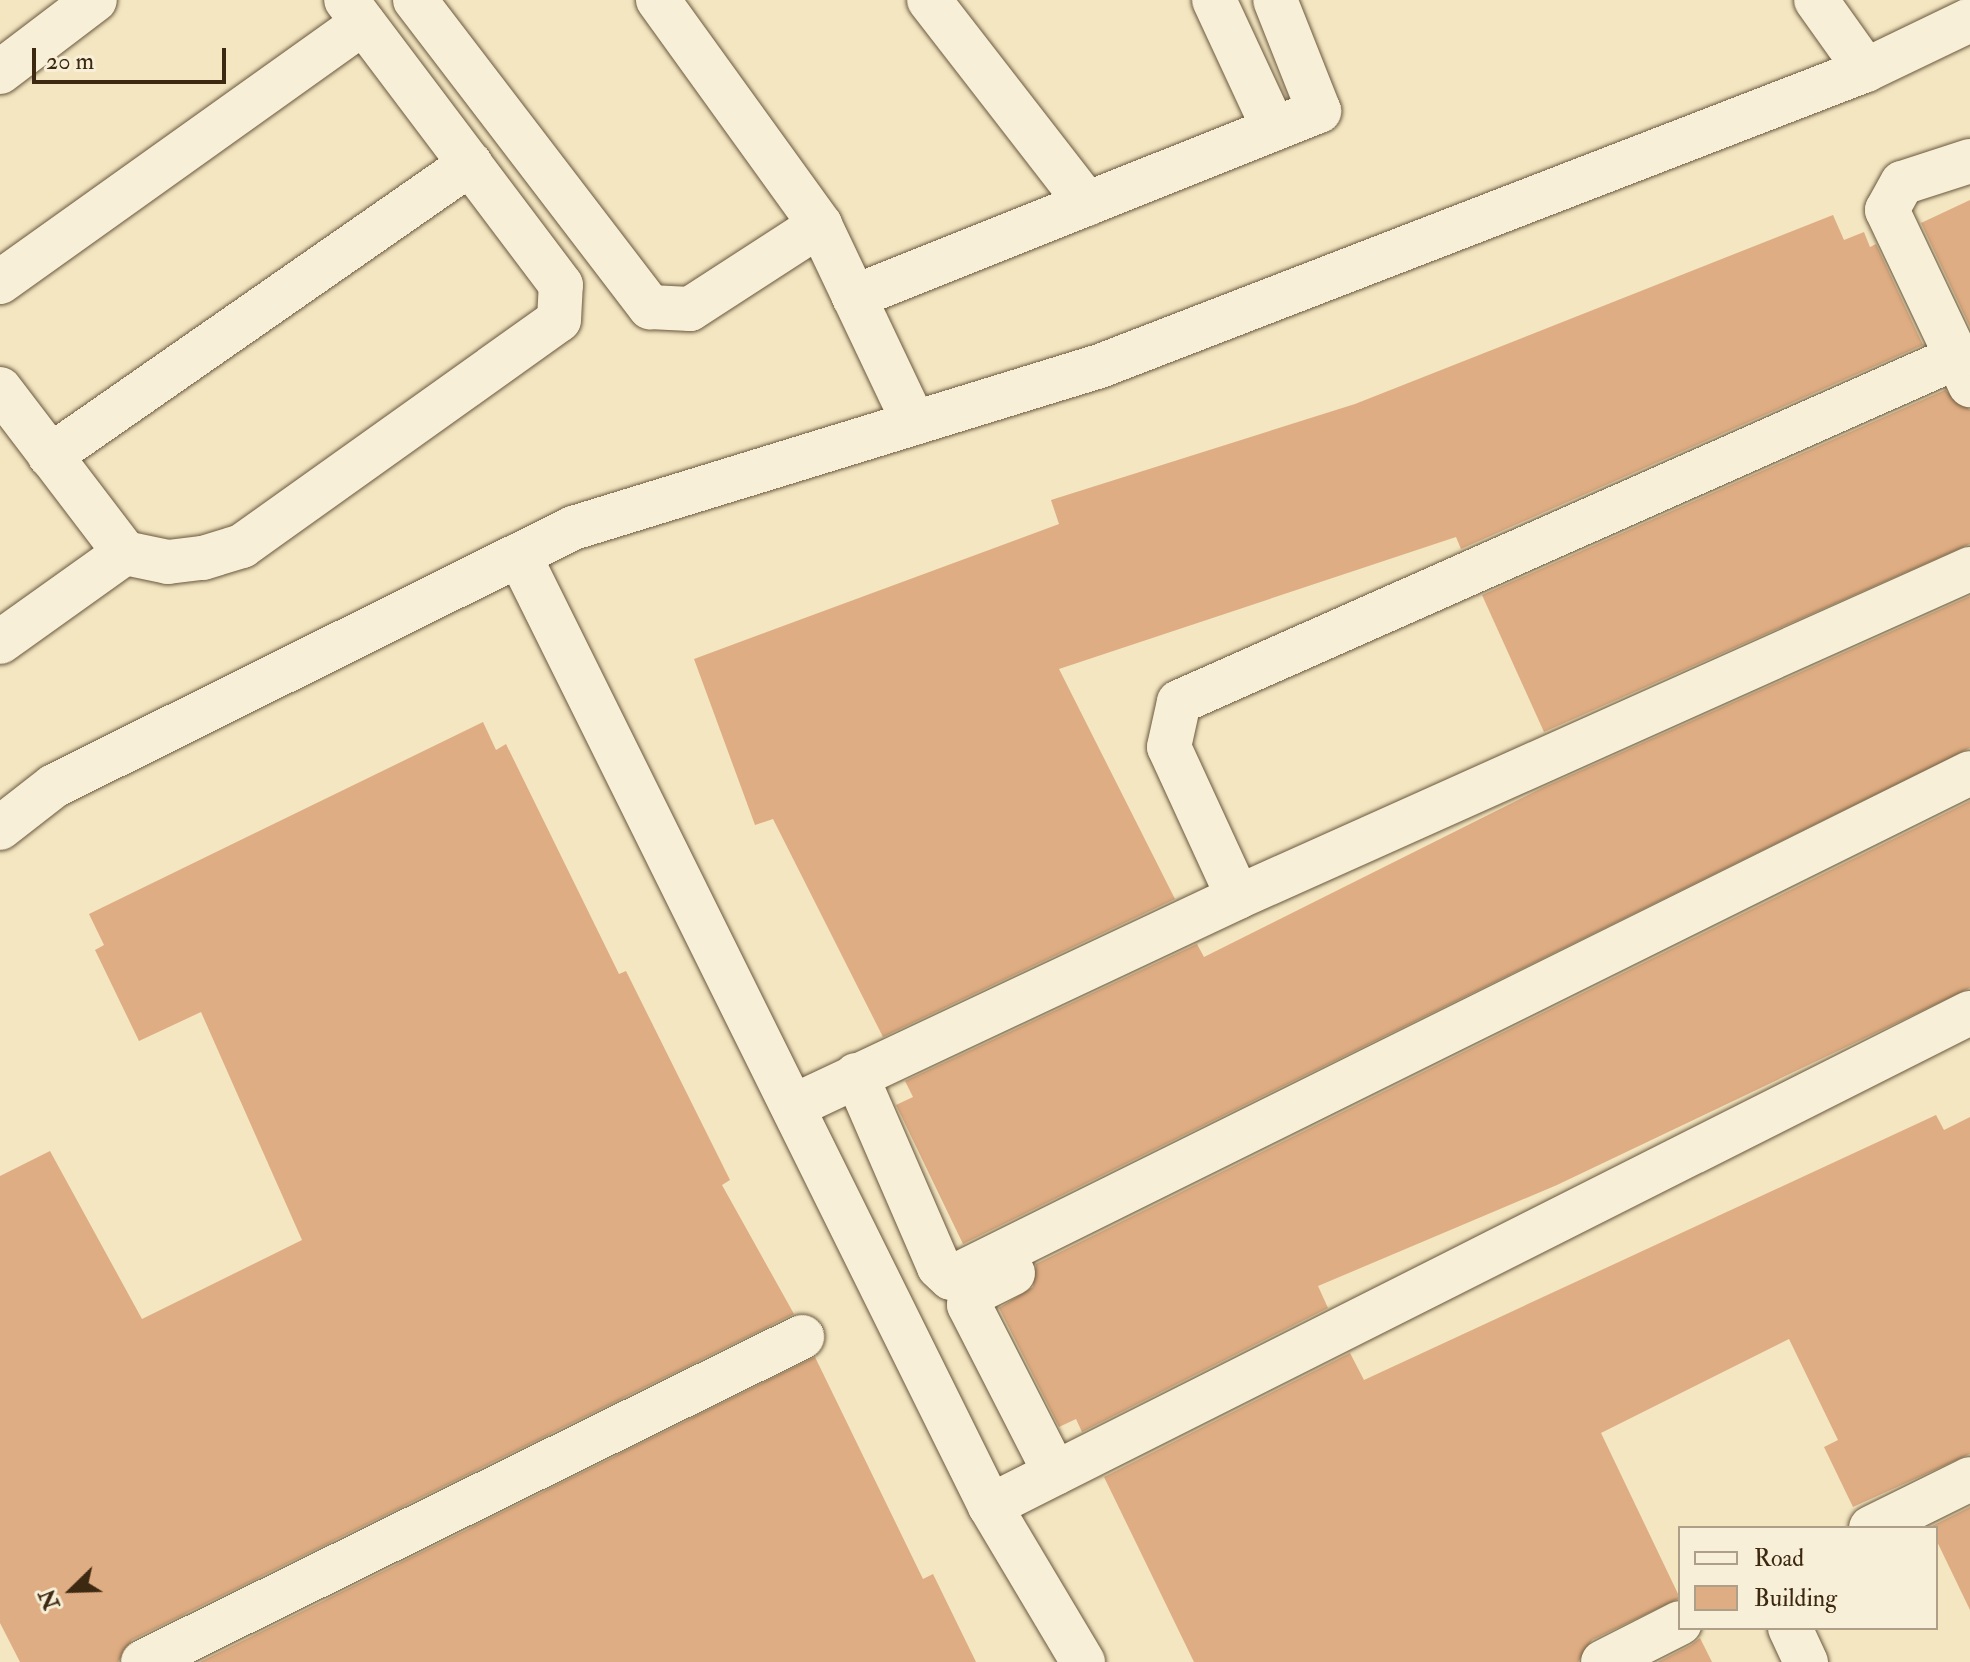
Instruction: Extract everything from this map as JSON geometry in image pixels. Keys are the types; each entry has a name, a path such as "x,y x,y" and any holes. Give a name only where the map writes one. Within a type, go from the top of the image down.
{"street":[{"path":"0,72 95,0"},
{"path":"415,0 650,307 690,309 820,225"},
{"path":"658,0 820,225 914,423"},
{"path":"929,0 1087,204"},
{"path":"1214,0 1274,129"},
{"path":"854,297 1319,111 1275,0"},
{"path":"1816,0 1866,70"},
{"path":"0,282 355,11 561,285 559,320 242,546 168,562 125,553 50,456 5,406"},
{"path":"0,828 54,786 573,528 1100,366 1866,70 1970,20"},
{"path":"1238,897 1169,747 1179,702 1963,371 1887,210 1902,183 1970,161"},
{"path":"50,456 470,164"},
{"path":"0,642 125,553"},
{"path":"519,555 796,1105 990,1506 1083,1662"},
{"path":"796,1105 1238,897 1970,569"},
{"path":"856,1075 939,1267 951,1278 1970,773"},
{"path":"1055,1473 973,1313 971,1294 1970,802"},
{"path":"990,1506 1970,1013"},
{"path":"143,1662 802,1337"},
{"path":"1875,1526 1970,1479"},
{"path":"1603,1662 1678,1624"},
{"path":"1791,1630 1806,1662"}],"building":[{"path":"1970,200 1970,327 1921,223"},
{"path":"1833,215 1844,240 1864,232 1870,247 1876,244 1923,345 1461,549 1456,537 1059,669 1175,899 883,1037 773,819 755,825 694,659 1059,524 1051,500 1355,404"},
{"path":"1945,390 1970,410 1970,544 1544,732 1482,595"},
{"path":"1970,596 1970,748 963,1244 896,1105 913,1097 905,1081 1197,944 1204,957 1542,788"},
{"path":"483,722 496,750 506,744 619,974 626,971 730,1180 722,1185 794,1314 132,1640 118,1662 20,1662 0,1623 0,1176 50,1151 142,1319 302,1240 201,1012 139,1041 95,950 104,945 89,914"},
{"path":"1970,801 1970,988 1557,1185 1318,1286 1328,1308 1082,1432 1076,1419 1059,1427 999,1308 1033,1287 1036,1264"},
{"path":"1936,1115 1944,1130 1970,1117 1970,1454 1853,1507 1824,1447 1838,1440 1789,1339 1601,1433 1678,1599 1592,1640 1578,1662 1194,1662 1104,1477 1350,1353 1364,1380"},
{"path":"815,1357 923,1579 933,1574 976,1662 200,1662"},
{"path":"1970,1507 1970,1610 1938,1544 1938,1526 1932,1526"},
{"path":"1700,1638 1712,1662 1658,1662 1691,1645"}]}
